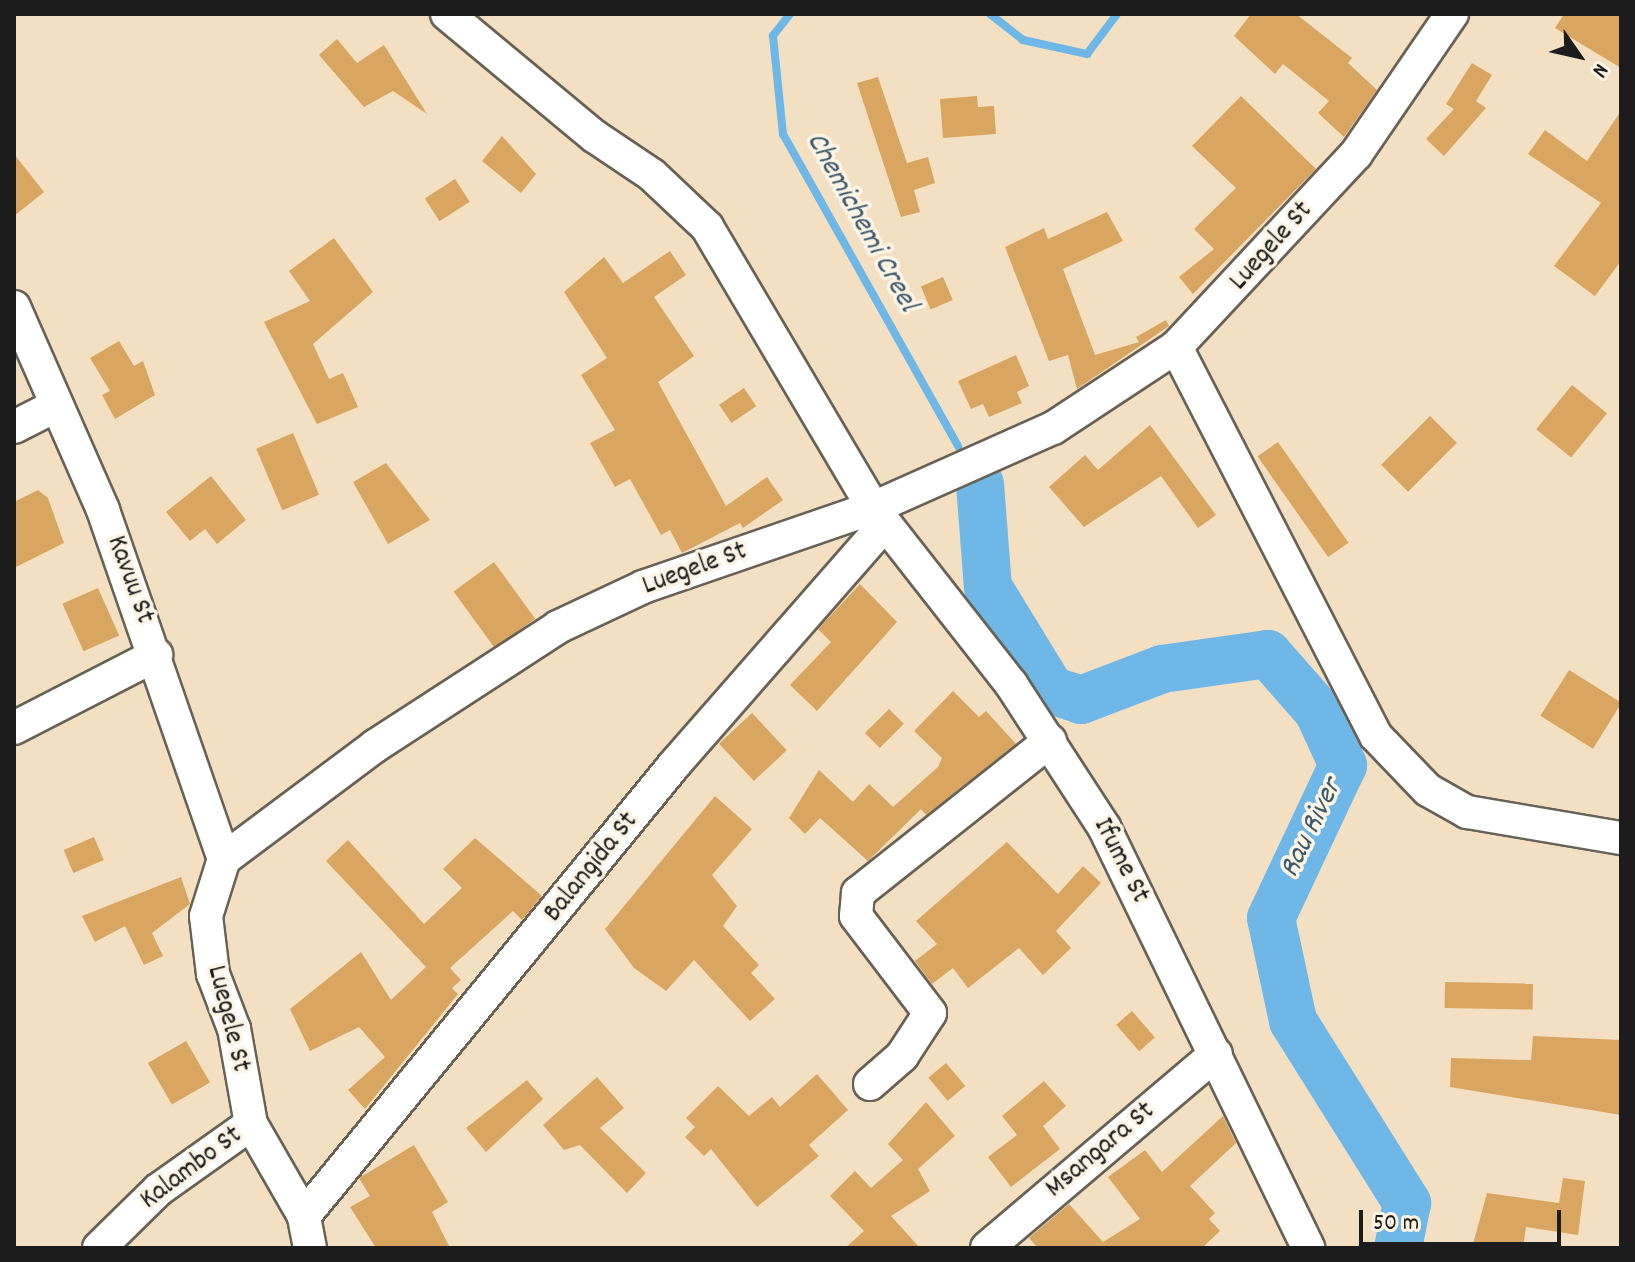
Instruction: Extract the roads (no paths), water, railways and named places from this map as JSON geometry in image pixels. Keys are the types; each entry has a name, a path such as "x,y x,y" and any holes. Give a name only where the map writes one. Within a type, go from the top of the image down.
{"street":[{"name":"Ifume St","path":"447,14 594,136 652,175 707,227 879,516 1050,741 1104,827 1308,1248"},
{"name":"Luegele St","path":"310,1248 304,1216 251,1124 206,916 224,859 375,746 558,627 643,587 879,516 1053,428 1176,347 1356,154 1452,14"},
{"name":"Kavuu St","path":"14,307 57,405 156,655 224,859"},
{"path":"1176,347 1376,736 1428,790 1467,812 1621,838"},
{"path":"14,427 57,405"},
{"name":"Balangida St","path":"304,1216 879,516"},
{"path":"14,728 156,655"},
{"path":"870,1084 920,1036 930,1013 856,916 858,893 1050,741"},
{"name":"Msangara St","path":"987,1248 1216,1054"},
{"name":"Kalambo St","path":"99,1248 158,1190 251,1124"}],"waterway":[{"name":"Chemichemi Creel","path":"790,14 773,36 783,134 958,446"},
{"name":"Chemichemi Creel","path":"990,14 1023,40 1087,54 1117,14"},
{"name":"Rau River","path":"980,484 988,587 1051,690 1081,700 1162,669 1268,654 1318,711 1343,765 1271,918 1293,1021 1407,1203 1398,1248"}]}
